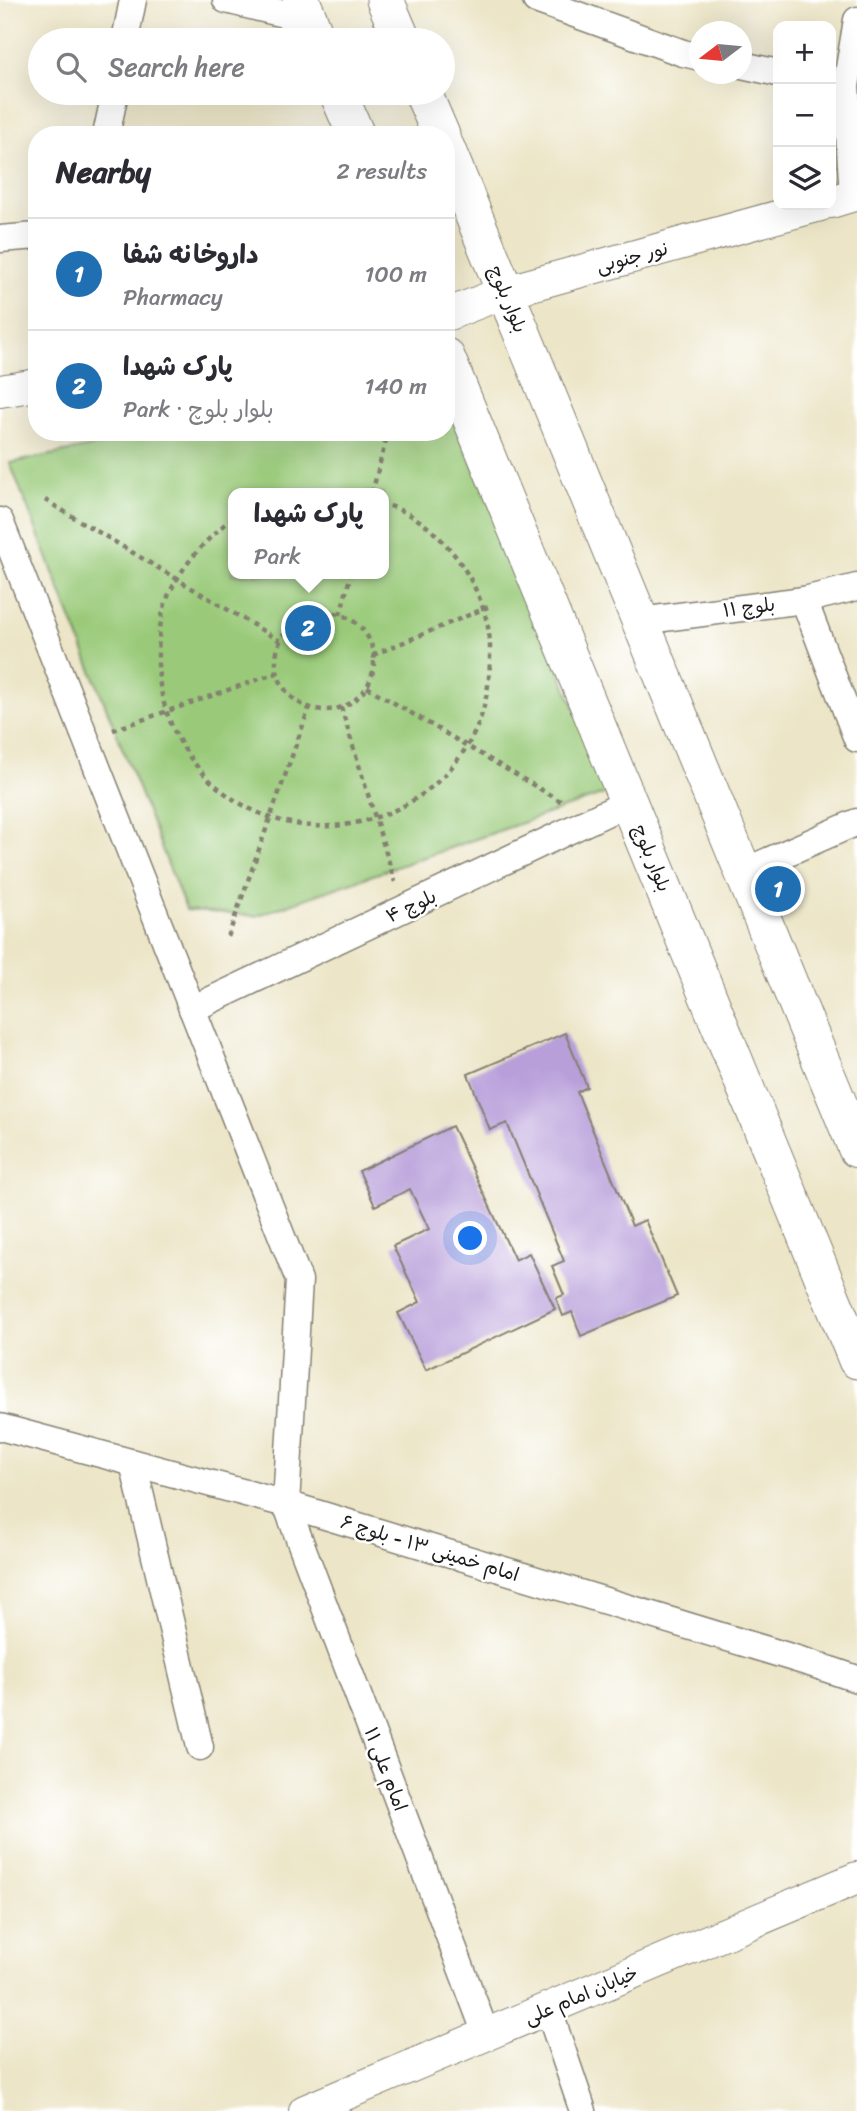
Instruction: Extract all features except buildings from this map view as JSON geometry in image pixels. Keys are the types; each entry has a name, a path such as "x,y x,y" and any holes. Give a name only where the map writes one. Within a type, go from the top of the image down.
{"main road":[{"path":"385,0 397,28"},
{"path":"343,105 352,126"},
{"path":"429,105 437,126"},
{"name":"بلوار بلوچ","path":"455,170 857,1149"},
{"name":"بلوار بلوچ","path":"455,379 857,1360"}],"street":[{"path":"127,28 133,0"},
{"path":"226,0 309,20"},
{"path":"536,0 689,54"},
{"path":"847,197 839,85 857,20"},
{"path":"752,67 773,71"},
{"path":"108,126 112,105"},
{"name":"نور جنوبی","path":"455,312 505,292 802,210"},
{"path":"0,239 28,237"},
{"path":"0,390 28,386"},
{"path":"0,521 299,1280 286,1504"},
{"name":"بلوچ ۱۱","path":"640,621 804,600 857,587"},
{"path":"804,600 857,739"},
{"name":"بلوچ ۴","path":"192,1009 629,802"},
{"path":"743,872 857,822"},
{"name":"امام خمینی ۱۳ - بلوچ ۶","path":"0,1427 286,1504 857,1679"},
{"path":"133,1463 200,1747"},
{"name":"امام علی ۱۱","path":"286,1504 486,2034"},
{"name":"خیابان امام علی","path":"304,2111 857,1878"},
{"path":"548,2008 583,2111"}],"path":[{"path":"373,488 386,441"},
{"path":"45,500 280,641"},
{"path":"228,522 196,551 170,591 158,638 159,686 173,732 200,771 236,802 280,822 327,828 376,820 417,800 453,768 478,728 491,682 490,634 485,608 477,588 450,548 413,517 389,506"},
{"path":"340,615 350,579"},
{"path":"373,655 485,608"},
{"path":"316,613 340,615 360,627 369,640 373,671 367,687 356,699 341,708 309,708 295,700 284,688 277,673 276,656 280,641 289,628 301,618 316,613"},
{"path":"86,740 277,673"},
{"path":"367,687 592,820"},
{"path":"228,937 309,708"},
{"path":"341,708 403,909"}],"green space":[{"path":"455,422 610,792 256,916 186,910 10,463 120,441 455,441"}],"place":[{"name":"پارک شهدا","path":"308,628"},
{"name":"داروخانه شفا","path":"778,889"}]}
